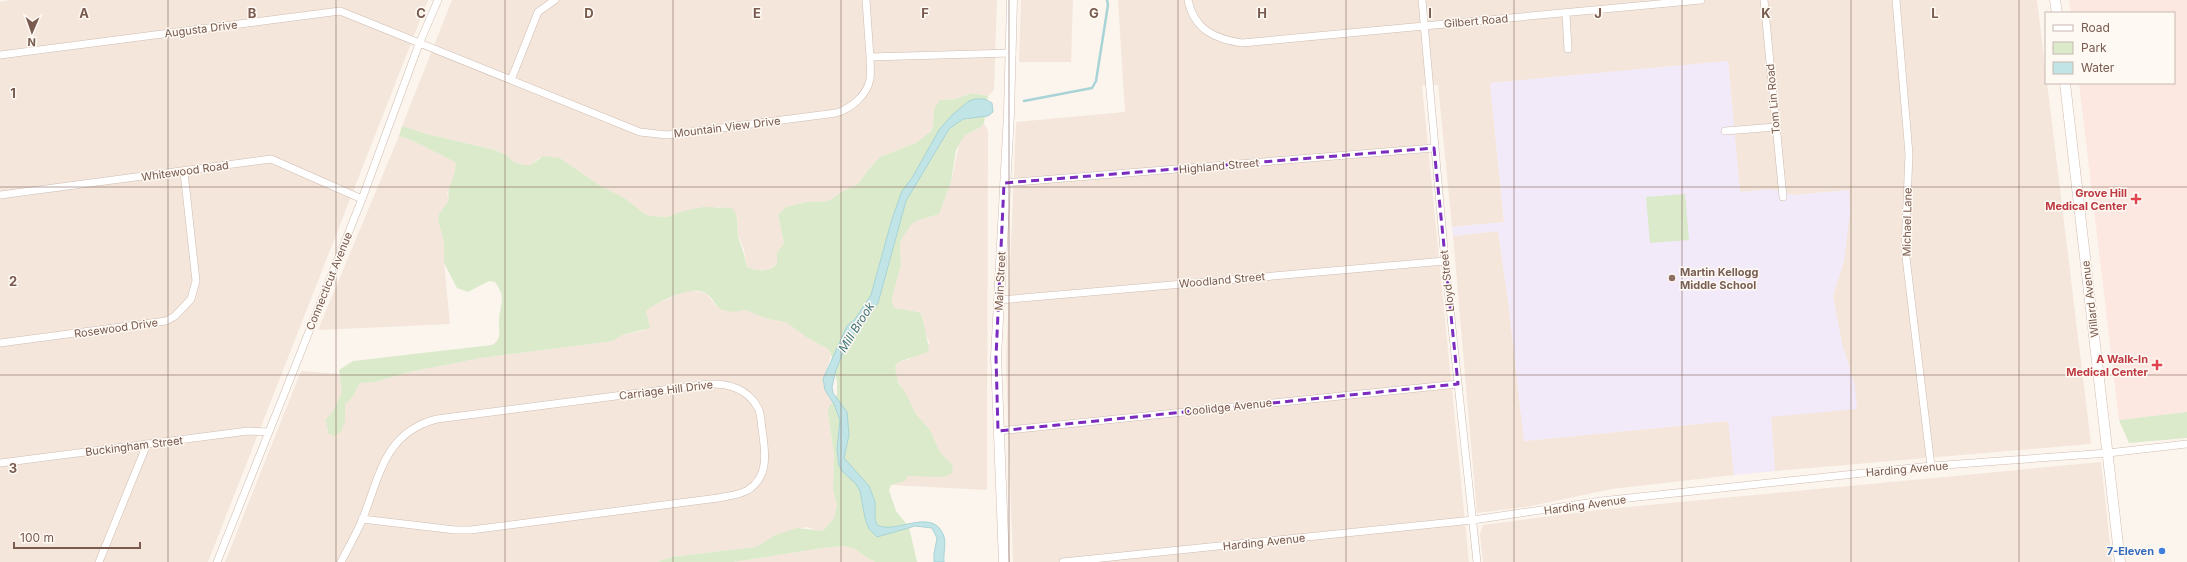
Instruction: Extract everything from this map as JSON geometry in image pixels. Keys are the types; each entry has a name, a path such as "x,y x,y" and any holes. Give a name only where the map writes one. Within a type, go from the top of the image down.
{"main road":[{"name":"Main Street","path":"1004,562 996,357 1012,53 1012,0"},
{"path":"2056,0 2057,12"},
{"name":"Willard Avenue","path":"2065,84 2120,562"}],"street":[{"name":"Connecticut Avenue","path":"217,562 362,199 419,44 438,0"},
{"path":"511,80 538,12 555,0"},
{"name":"Mountain View Drive","path":"419,44 640,132 667,135 836,114 847,110 863,94 870,80 866,0"},
{"name":"Gilbert Road","path":"1188,0 1190,12 1201,26 1212,36 1242,43 1424,25 1566,14 1701,0"},
{"name":"Lloyd Street","path":"1422,0 1445,261 1477,562"},
{"name":"Tom Lin Road","path":"1764,0 1783,198"},
{"name":"Michael Lane","path":"1896,0 1909,154 1905,249 1931,466"},
{"name":"Augusta Drive","path":"0,55 340,11 419,44"},
{"path":"1566,14 1568,49"},
{"path":"870,57 1012,53"},
{"path":"1725,131 1776,126"},
{"name":"Highland Street","path":"1004,183 1434,148"},
{"name":"Whitewood Road","path":"0,195 271,160 362,199"},
{"name":"Rosewood Drive","path":"0,343 158,322 175,316 184,308 193,295 196,281 184,172"},
{"name":"Woodland Street","path":"1000,300 1445,261"},
{"name":"Carriage Hill Drive","path":"341,562 362,519 374,487 393,446 403,435 423,422 724,383 737,388 748,396 758,408 766,457 763,469 753,485 738,494 718,498 471,530 455,530 362,519"},
{"name":"Coolidge Avenue","path":"998,431 1458,384"},
{"name":"Buckingham Street","path":"0,463 248,431 268,432"},
{"path":"99,562 147,444"},
{"name":"Harding Avenue","path":"1064,562 1473,520 1601,501 1931,466 2108,453 2187,444"}],"highlighted area":[{"path":"1434,148 1458,384 998,431 996,357 1004,183"}],"shaded area":[{"path":"10,0 428,0 208,562 0,562 0,2"},
{"path":"452,0 997,0 994,90 988,96 972,93 956,99 946,99 934,109 933,126 927,136 916,143 880,157 858,184 843,191 829,201 807,202 786,207 778,215 784,243 777,253 777,264 768,270 757,270 747,267 744,250 738,234 737,217 721,207 683,211 667,217 651,216 645,214 623,197 602,187 560,158 539,158 530,165 524,165 514,162 506,155 495,150 427,134 402,126"},
{"path":"1021,0 1073,0 1071,62 1019,62"},
{"path":"1118,0 2037,0 2045,66 2045,84 2047,84 2091,444 1775,471 1771,417 1855,386 1842,344 1833,296 1844,261 1849,190 1794,195 1771,189 1740,192 1728,61 1490,83 1504,222 1452,227 1438,85 1422,85 1469,562 1013,562 1006,363 1016,122 1125,112"},
{"path":"2069,0 2187,0 2187,412 2119,420 2079,84 2175,84 2175,12 2071,12"},
{"name":"Martin Kellogg Middle School","path":"1728,61 1740,192 1771,189 1794,195 1849,190 1850,214 1844,261 1833,296 1842,344 1855,386 1857,409 1771,417 1775,471 1734,475 1728,421 1524,441 1509,308 1498,231 1453,236 1452,227 1504,222 1490,83"},
{"path":"984,123 988,131 987,490 891,485 905,481 908,476 925,475 951,463 940,452 930,430 915,413 896,378 895,367 898,362 910,359 930,343 925,332 922,316 919,312 895,308 892,303 892,298 901,265 900,244 902,238 916,221 939,214 951,182 959,145 965,135 981,127"},
{"path":"399,136 411,140 455,162 456,173 447,194 449,200 439,214 438,220 444,242 444,263 450,324 318,330"},
{"path":"1498,231 1509,308 1524,441 1729,421 1734,475 1612,489 1526,507 1477,513 1453,236"},
{"path":"688,290 706,293 717,307 734,312 745,310 768,319 786,322 806,337 828,349 831,354 823,384 833,402 828,409 828,414 834,454 833,489 837,506 834,518 823,531 818,531 807,527 775,535 756,547 671,557 657,562 225,562 301,371 339,374 342,393 332,413 326,419 328,433 345,421 345,404 352,398 360,383 375,382 409,372 481,358 613,341 622,335 645,330 649,322 646,317 646,311 650,307"},
{"path":"2101,462 2112,562 1483,562 1480,534 1483,525 1597,510"},
{"path":"843,546 855,549 875,562 733,562 823,548"}],"green space":[{"path":"972,93 988,96 984,123 981,127 965,135 956,150 951,182 939,214 916,221 902,238 900,244 901,265 892,298 892,303 895,308 919,312 922,316 929,348 926,353 898,362 895,367 898,383 905,392 915,413 930,430 940,452 951,463 953,469 951,474 943,477 908,476 905,481 891,485 889,490 896,511 909,527 917,562 875,562 855,549 843,546 733,562 657,562 671,557 756,547 775,535 797,528 823,531 834,518 837,506 833,489 834,454 828,409 837,394 837,382 831,354 828,349 806,337 786,322 768,319 745,310 734,312 722,310 707,294 701,291 679,294 651,307 646,311 650,328 622,335 613,341 481,358 409,372 375,382 360,383 352,398 345,404 345,421 341,432 334,436 328,433 326,419 332,413 342,392 339,370 353,361 492,345 498,340 499,337 499,320 502,297 501,292 495,282 489,281 468,292 457,288 444,263 444,242 438,220 439,214 449,200 448,195 455,172 455,162 411,140 399,136 402,126 427,134 495,150 506,155 514,162 524,165 530,165 544,156 560,158 602,187 623,197 645,214 651,216 667,217 683,211 704,207 732,208 736,215 738,235 747,267 766,270 777,264 777,253 784,243 778,215 786,207 807,202 829,201 843,191 858,184 880,157 916,143 931,131 933,126 934,109 940,100 956,99"},
{"path":"1685,194 1689,240 1650,243 1646,197"},
{"path":"2187,412 2187,438 2129,443 2119,420"}],"water":[{"path":"984,99 992,103 993,112 988,116 963,119 949,129 906,201 878,303 847,343 836,370 832,387 833,393 847,412 849,435 844,458 869,486 875,502 875,519 877,525 894,527 922,522 937,526 944,537 944,562 934,562 937,538 932,528 915,526 877,537 869,529 865,518 860,491 856,484 842,471 839,465 837,449 840,420 834,404 825,390 823,379 847,326 855,319 871,295 892,219 902,191 912,178 939,130 952,115 969,101"}],"waterway":[{"name":"Mill Brook","path":"1024,101 1092,88 1096,81 1108,5 1107,0"}],"place":[{"name":"Grove Hill Medical Center","path":"2136,199"},
{"name":"Martin Kellogg Middle School","path":"1672,278"},
{"name":"A Walk-In Medical Center","path":"2157,365"},
{"name":"7-Eleven","path":"2162,551"}]}
